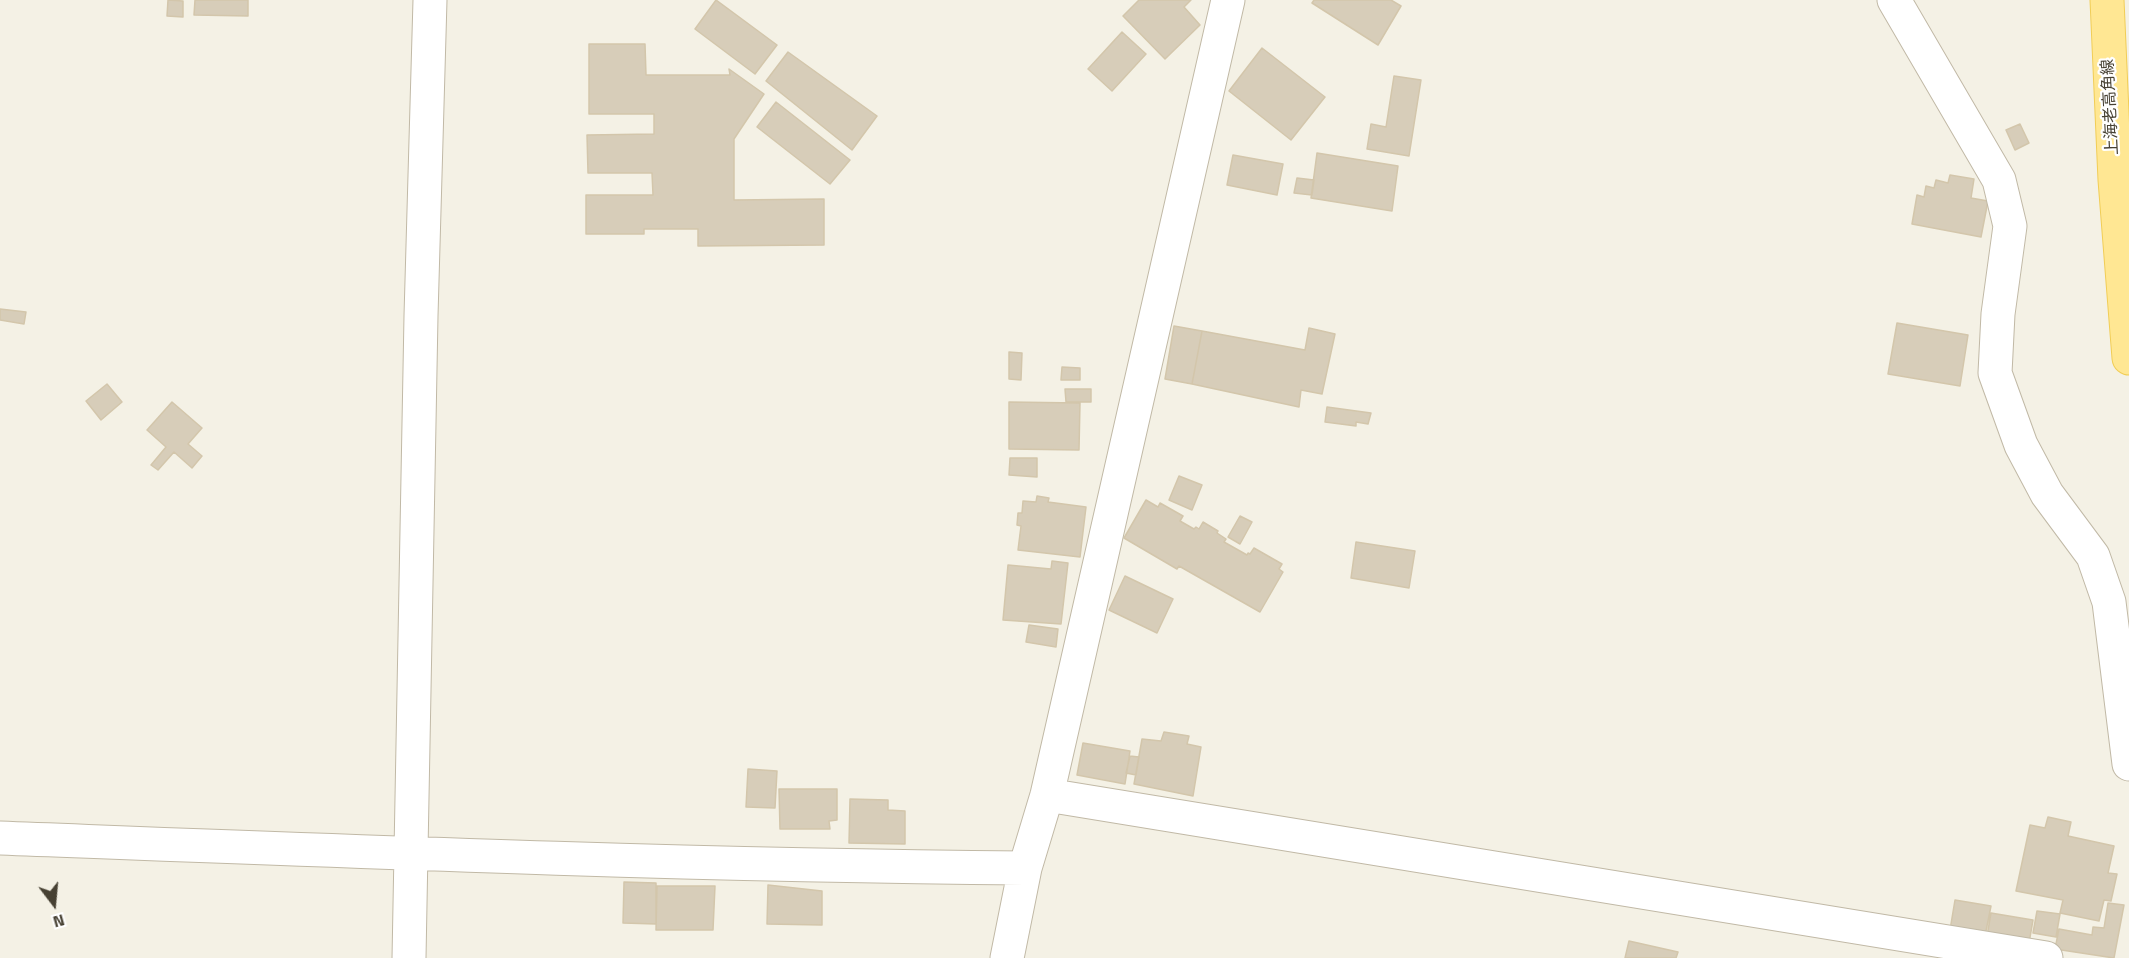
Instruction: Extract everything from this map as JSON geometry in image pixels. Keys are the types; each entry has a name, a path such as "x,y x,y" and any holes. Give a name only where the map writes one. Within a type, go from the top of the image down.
{"main road":[{"name":"上海老高角線","path":"2107,0 2115,180 2129,358"}],"street":[{"path":"410,958 429,0"},
{"path":"1007,958 1025,868 1047,795 1228,0"},
{"path":"1894,0 1999,180 2010,226 1998,314 1995,373 2021,445 2047,494 2093,556 2109,602 2129,764"},
{"path":"1047,795 2046,958"},
{"path":"0,838 412,854 902,867 1025,868"}],"building":[{"path":"168,0 183,1 183,17 167,16"},
{"path":"195,0 248,0 248,16 194,15"},
{"path":"716,0 777,45 755,74 695,29"},
{"path":"1139,0 1191,0 1184,7 1200,25 1165,59 1123,16"},
{"path":"1314,0 1391,0 1401,6 1378,45 1312,3"},
{"path":"1122,32 1146,54 1112,91 1088,69"},
{"path":"589,44 645,44 646,75 730,75 729,69 764,94 734,139 734,200 824,199 824,245 698,246 698,229 644,229 644,234 586,234 586,195 653,195 652,173 588,173 587,135 654,134 654,114 589,114"},
{"path":"1262,48 1325,97 1291,140 1229,91"},
{"path":"788,52 877,116 852,150 766,81"},
{"path":"1394,76 1421,80 1409,156 1367,149 1371,124 1386,127"},
{"path":"776,102 850,160 830,184 757,127"},
{"path":"2020,124 2029,143 2015,150 2006,130"},
{"path":"1317,153 1398,166 1392,211 1311,198"},
{"path":"1233,155 1283,164 1277,195 1227,185"},
{"path":"1950,175 1974,179 1971,198 1988,201 1981,237 1912,224 1917,195 1924,197 1926,186 1934,188 1936,180 1948,183"},
{"path":"1297,178 1314,180 1312,195 1294,193"},
{"path":"0,309 26,312 24,324 0,320"},
{"path":"1897,323 1968,335 1960,386 1888,374"},
{"path":"1174,326 1202,331 1192,384 1165,379"},
{"path":"1309,328 1335,334 1322,394 1301,390 1299,407 1192,384 1202,331 1305,350"},
{"path":"1009,352 1022,353 1021,380 1009,379"},
{"path":"1062,367 1080,368 1080,380 1061,380"},
{"path":"107,384 122,402 101,420 86,401"},
{"path":"1065,389 1091,389 1091,402 1066,402"},
{"path":"172,402 202,428 188,444 202,456 192,468 174,452 158,470 151,465 166,447 147,430"},
{"path":"1009,402 1080,403 1079,450 1009,449"},
{"path":"1327,407 1371,413 1368,424 1356,422 1356,426 1325,422"},
{"path":"1010,458 1037,458 1037,477 1009,475"},
{"path":"1179,476 1202,485 1192,510 1169,500"},
{"path":"1037,496 1049,498 1048,502 1086,507 1080,557 1018,550 1021,526 1017,525 1018,513 1022,513 1023,501 1036,502"},
{"path":"1146,500 1158,507 1160,503 1183,516 1180,521 1194,529 1196,527 1199,529 1203,522 1218,531 1217,533 1226,539 1224,542 1247,555 1254,548 1282,564 1279,569 1283,572 1260,612 1179,566 1177,569 1124,538"},
{"path":"1240,516 1252,522 1240,544 1228,537"},
{"path":"1356,542 1415,551 1409,588 1351,578"},
{"path":"1052,561 1068,563 1061,624 1003,620 1008,565 1051,569"},
{"path":"1125,576 1173,599 1157,633 1109,610"},
{"path":"1029,625 1058,629 1056,647 1026,642"},
{"path":"1164,732 1189,736 1187,744 1201,747 1193,796 1134,784 1142,739 1161,741"},
{"path":"1083,743 1130,751 1125,784 1077,775"},
{"path":"1130,756 1139,757 1136,775 1126,773"},
{"path":"748,769 777,771 775,808 746,807"},
{"path":"779,789 837,789 837,820 829,821 830,829 780,829"},
{"path":"850,799 888,800 888,810 905,811 905,844 849,843"},
{"path":"2048,817 2071,822 2068,836 2114,846 2108,873 2117,874 2111,901 2104,900 2099,921 2060,913 2063,900 2016,891 2030,825 2045,828"},
{"path":"624,882 656,883 656,924 623,923"},
{"path":"768,885 822,891 822,925 767,924"},
{"path":"657,886 715,886 713,930 656,930"},
{"path":"1955,900 1991,906 1985,936 1950,930"},
{"path":"2108,903 2124,905 2114,958 2055,949 2059,929 2092,935 2093,927 2104,928"},
{"path":"2037,911 2060,914 2056,937 2033,933"},
{"path":"1991,913 2033,920 2029,943 1987,936"},
{"path":"1629,941 1678,952 1676,958 1625,958"}]}
